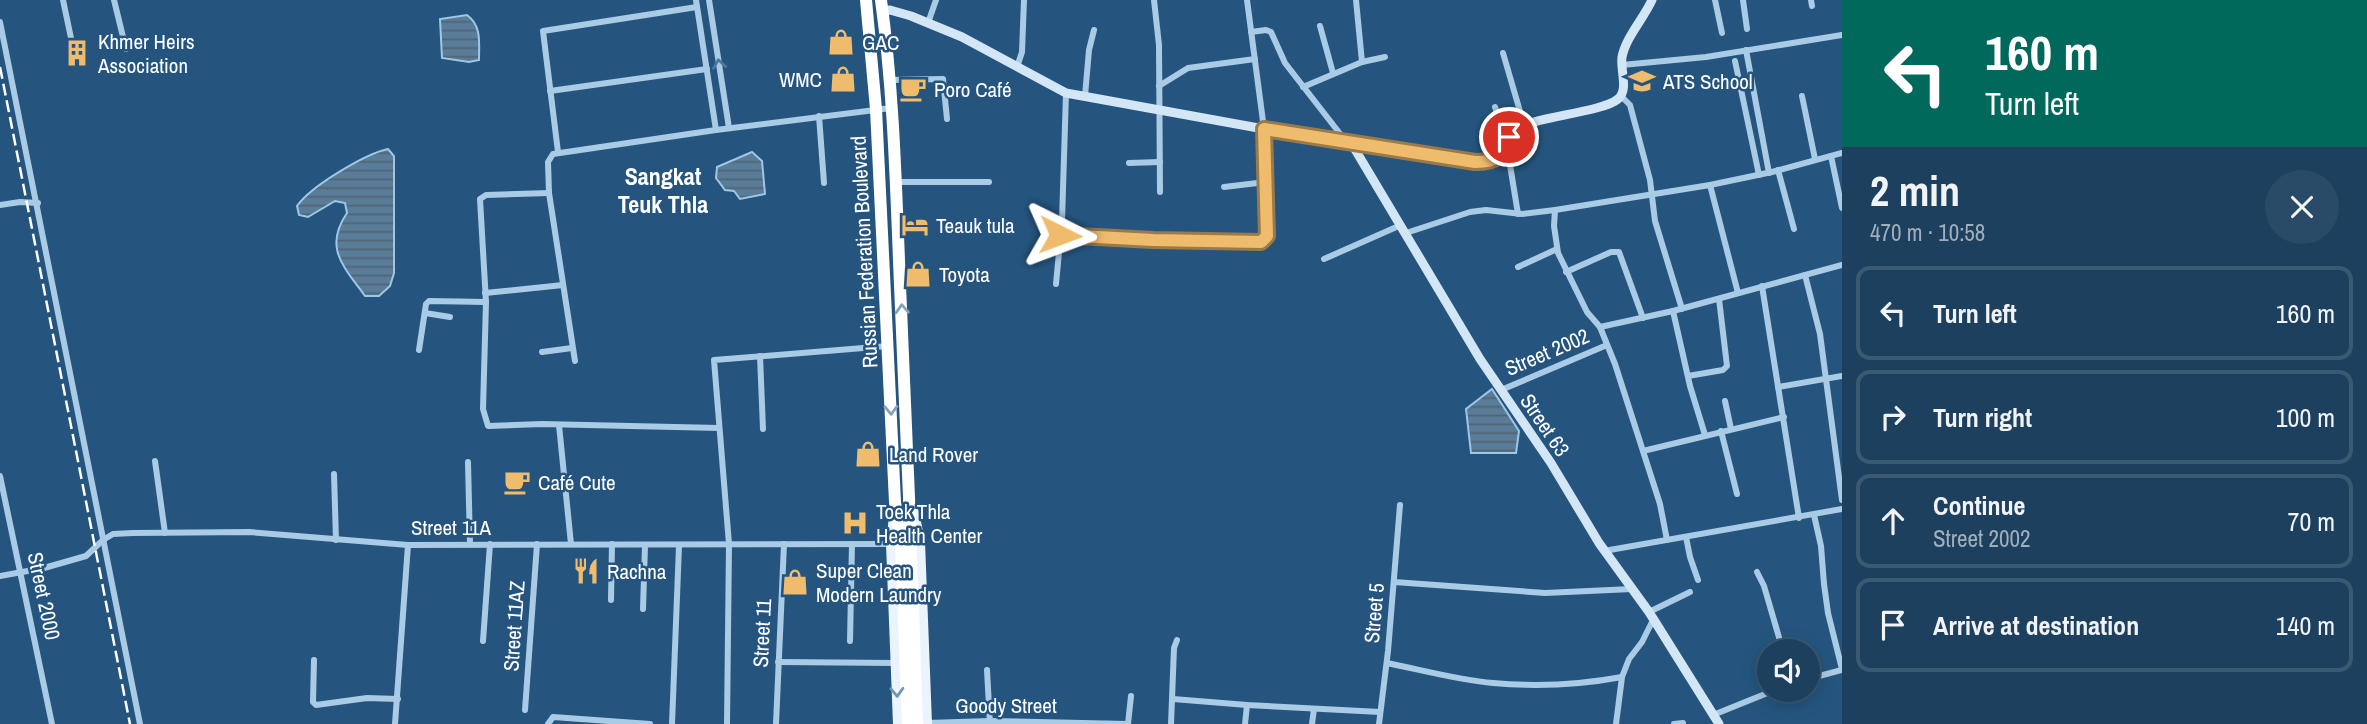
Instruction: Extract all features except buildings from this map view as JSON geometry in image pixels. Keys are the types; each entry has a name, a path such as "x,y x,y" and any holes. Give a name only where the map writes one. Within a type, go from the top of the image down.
{"highway":[{"name":"Russian Federation Boulevard","path":"866,0 876,109 895,502 911,673"},
{"name":"Russian Federation Boulevard","path":"882,6 891,108 911,500 911,673"},
{"path":"911,673 924,724"},
{"path":"908,724 911,673"}],"main road":[{"name":"Russian Federation Boulevard","path":"911,500 920,542 924,724"},
{"name":"Russian Federation Boulevard","path":"895,502 891,544 898,724"}],"street":[{"path":"63,0 71,38"},
{"path":"114,0 125,49"},
{"path":"709,0 729,128"},
{"path":"928,23 936,0"},
{"path":"1017,67 1023,52 1024,0"},
{"path":"1154,0 1159,45 1160,192"},
{"path":"1060,235 1261,242 1267,236 1264,129 1247,0"},
{"path":"1356,0 1362,62"},
{"path":"882,6 962,37 1066,93 1264,129 1475,162 1491,160 1504,152 1509,137 1524,125 1610,104 1621,96 1626,46 1652,0"},
{"path":"1715,0 1722,33"},
{"path":"1743,0 1747,29"},
{"path":"558,152 543,31 697,4 716,130"},
{"path":"0,22 140,724"},
{"path":"1320,26 1333,73"},
{"path":"1085,96 1089,50 1094,30"},
{"path":"1251,32 1270,32 1285,63 1345,140"},
{"path":"1622,65 1706,57 1842,35"},
{"path":"1746,50 1769,173"},
{"path":"1503,53 1524,125"},
{"path":"1303,87 1362,62 1385,57"},
{"path":"1159,86 1188,68 1255,58"},
{"path":"1734,61 1759,175"},
{"path":"550,91 707,69"},
{"path":"889,80 943,79 947,119"},
{"path":"1056,284 1066,93"},
{"path":"1621,96 1630,105 1650,180 1650,194 1659,235 1682,309"},
{"path":"1802,96 1815,159"},
{"path":"1494,107 1503,131 1509,137"},
{"path":"575,361 549,193 550,157 558,152 891,108"},
{"path":"819,116 824,183"},
{"name":"Street 63","path":"1345,140 1404,229 1501,390 1551,463 1604,551 1651,616 1719,724"},
{"path":"1504,152 1510,165 1518,214"},
{"path":"1324,258 1404,229 1470,212 1486,210 1518,214 1710,185 1769,173 1842,153"},
{"path":"1831,156 1842,208"},
{"path":"1129,163 1160,162"},
{"path":"1778,170 1794,229"},
{"path":"895,181 989,183"},
{"path":"1224,187 1266,182"},
{"path":"1710,185 1738,293"},
{"path":"549,193 482,195 480,199 486,302 483,409 488,426 719,428"},
{"path":"0,205 38,203"},
{"path":"1555,209 1557,249 1587,312 1600,327 1615,364 1660,504 1667,540"},
{"path":"1518,267 1557,249"},
{"path":"1566,272 1611,252 1619,252 1643,318"},
{"path":"1600,327 1682,309 1842,265"},
{"path":"1805,275 1816,312 1842,500"},
{"path":"485,293 563,285"},
{"path":"1762,286 1799,518"},
{"path":"1688,376 1723,370 1727,366 1718,299"},
{"path":"419,350 429,301 486,302"},
{"path":"1673,311 1705,435"},
{"path":"425,313 450,317"},
{"name":"Street 2002","path":"1501,390 1606,345"},
{"path":"727,724 729,544 714,360 888,346"},
{"path":"542,352 572,348"},
{"path":"760,356 763,429"},
{"path":"1779,387 1842,376"},
{"path":"1725,401 1731,429"},
{"path":"1643,451 1784,417"},
{"path":"559,425 571,544"},
{"path":"1721,431 1737,494"},
{"path":"155,461 165,533"},
{"path":"468,462 470,544"},
{"path":"334,474 336,540"},
{"name":"Street 2000","path":"0,476 52,724"},
{"name":"Street 5","path":"1379,724 1387,663 1400,505"},
{"path":"1604,551 1842,509"},
{"path":"1814,515 1821,546 1828,613 1842,669 1820,675"},
{"name":"Street 11A","path":"0,576 86,556 113,534 249,532 408,545 891,544"},
{"path":"1686,537 1698,580"},
{"path":"483,641 490,544"},
{"name":"Street 11AZ","path":"525,710 537,544"},
{"path":"611,600 612,544"},
{"name":"Street 11","path":"776,724 783,544"},
{"path":"850,641 852,544"},
{"path":"395,724 408,545"},
{"path":"643,609 645,545"},
{"path":"672,724 679,546"},
{"path":"1757,572 1764,586 1779,639"},
{"path":"1394,582 1545,593 1632,589"},
{"path":"1616,724 1622,677 1629,659 1637,651 1651,616 1690,592"},
{"path":"1171,724 1174,648 1177,640"},
{"path":"314,660 313,699 316,705 367,698 398,699"},
{"path":"778,663 895,663"},
{"path":"1387,663 1490,682 1527,685 1565,685 1622,677"},
{"path":"987,670 990,723"},
{"path":"1128,724 1131,696"},
{"path":"1713,715 1757,697"},
{"path":"1173,699 1380,712"},
{"path":"1245,724 1247,705"},
{"path":"1312,724 1314,709"},
{"path":"548,724 552,717 650,724"},
{"path":"1674,724 1683,723"},
{"name":"Goody Street","path":"924,724 1128,724"}],"water":[{"path":"467,15 477,30 479,60 469,62 442,58 440,19"},
{"path":"388,149 394,156 394,273 390,286 379,296 365,296 339,257 337,237 347,213 345,203 335,201 308,217 299,215 297,206 314,189 339,172 366,157"},
{"path":"752,152 762,161 765,194 740,199 734,191 725,190 716,178 717,167"},
{"path":"1492,389 1519,431 1516,453 1471,453 1466,409"}],"railway":[{"path":"0,67 130,724"}],"place":[{"name":"GAC","path":"841,42"},
{"name":"Khmer Heirs Association","path":"77,53"},
{"name":"WMC","path":"843,79"},
{"name":"ATS School","path":"1642,81"},
{"name":"Poro Café","path":"913,89"},
{"name":"Teauk tula","path":"915,225"},
{"name":"Toyota","path":"918,274"},
{"name":"Land Rover","path":"868,454"},
{"name":"Café Cute","path":"517,482"},
{"name":"Toek Thla Health Center","path":"855,523"},
{"name":"Rachna","path":"586,571"},
{"name":"Super Clean Modern Laundry","path":"795,582"}],"district":[{"name":"Sangkat Teuk Thla","path":"663,190"}],"route":[{"path":"1060,235 1261,242 1267,236 1264,129 1475,162 1500,156 1509,137"}]}
